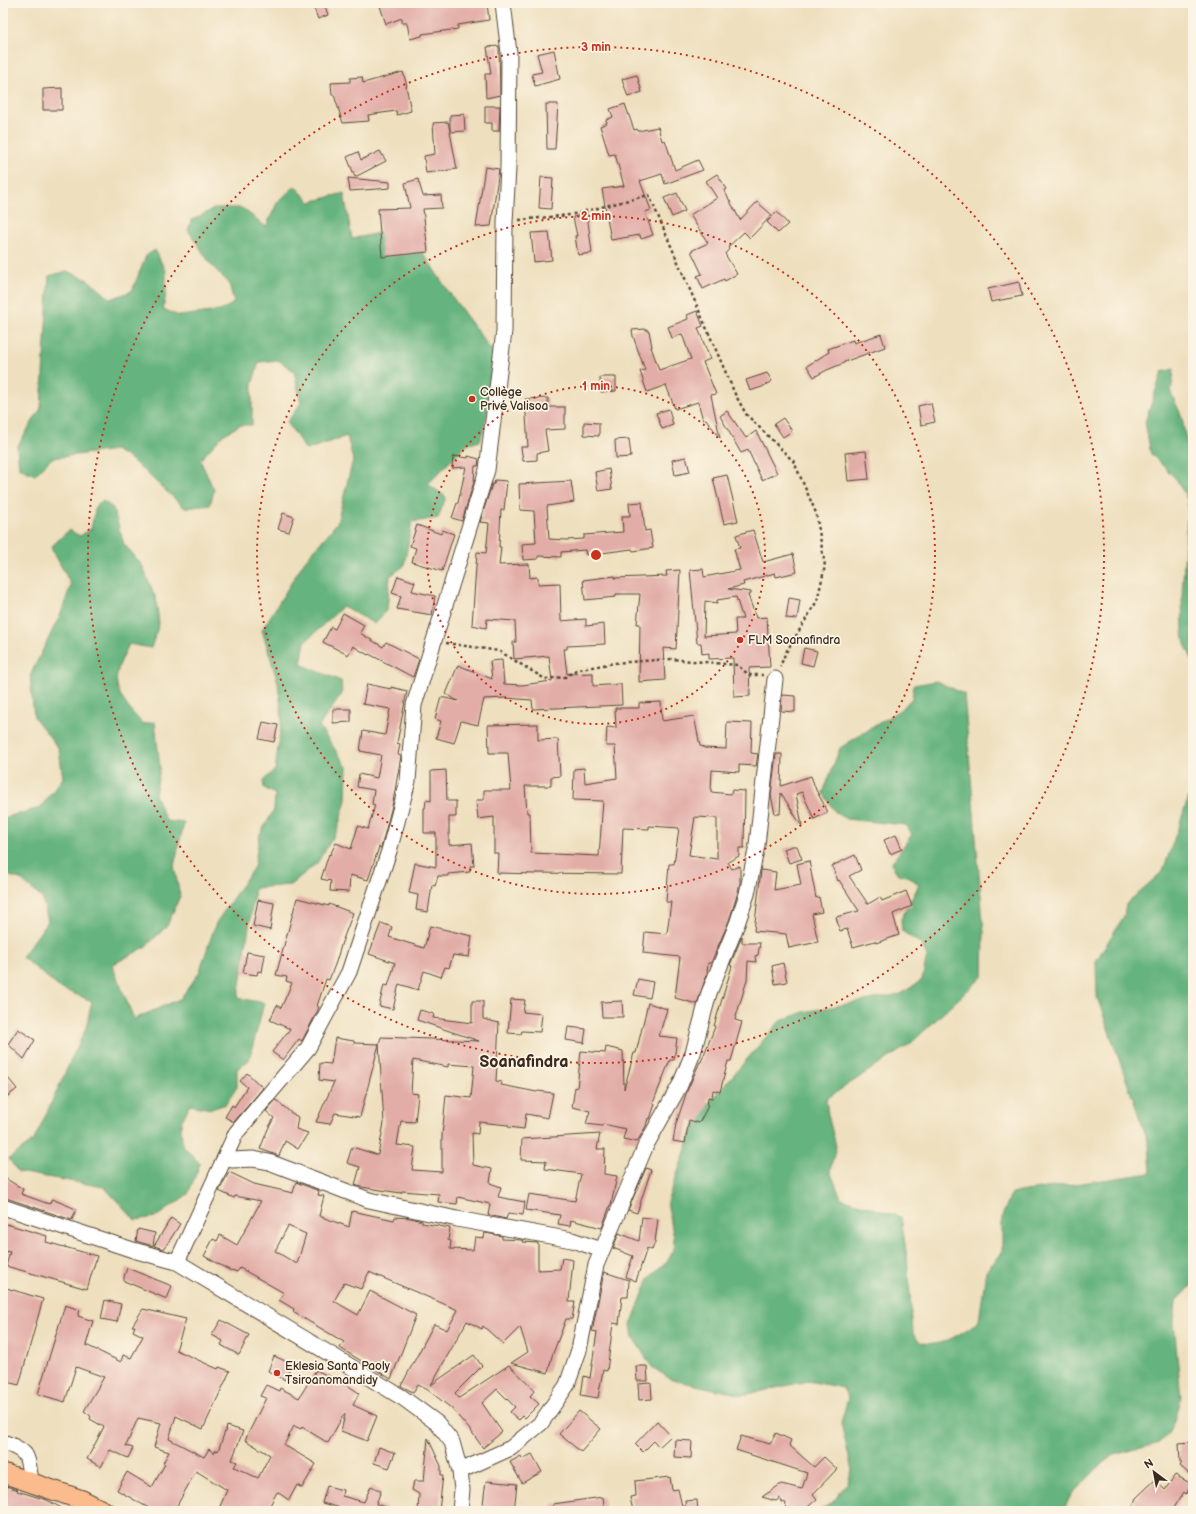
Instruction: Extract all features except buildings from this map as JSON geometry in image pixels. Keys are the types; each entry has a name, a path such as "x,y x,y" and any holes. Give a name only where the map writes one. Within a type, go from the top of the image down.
{"main road":[{"path":"3,1473 82,1500 104,1511"}],"street":[{"path":"177,1262 236,1133 308,1048 349,972 389,851 408,782 414,705 487,470 504,331 509,53 503,3"},
{"path":"460,1471 511,1448 541,1423 567,1385 579,1350 596,1265 646,1146 680,1085 693,1053 710,993 747,894 756,845 775,679"},
{"path":"232,1160 269,1162 369,1200 458,1219 572,1240 602,1250"},
{"path":"3,1207 133,1250 177,1262 404,1398 437,1422 452,1442 460,1471 462,1490 460,1511"},
{"path":"3,1442 20,1448 25,1455 28,1461 31,1482"}],"path":[{"path":"434,641 499,652 545,679 565,677 576,670 614,663 671,659 737,665 749,675 767,675 775,679 785,654 817,601 825,566 816,513 794,462 746,414 734,394 649,196 570,215 505,222"}],"green space":[{"path":"295,186 310,202 344,193 352,239 406,227 448,291 494,354 490,398 480,441 466,445 428,484 446,497 438,518 412,522 404,566 390,576 387,609 375,624 343,606 305,642 301,664 341,681 342,694 319,726 347,767 346,800 337,831 317,863 290,885 255,888 238,998 264,1003 249,1060 237,1069 237,1087 226,1104 211,1109 190,1105 181,1122 182,1144 200,1164 188,1194 156,1217 135,1220 104,1187 18,1172 9,1159 34,1140 86,1028 92,1001 60,988 22,957 48,921 42,898 20,879 3,874 3,818 40,808 63,778 59,749 34,717 30,676 61,613 71,585 51,547 69,530 80,536 91,529 96,505 103,501 113,508 124,544 142,565 156,599 159,624 151,648 129,644 121,660 117,685 123,700 143,724 155,722 160,769 155,795 166,821 184,823 174,866 180,896 167,926 145,947 112,965 134,1019 180,999 199,973 216,923 254,867 260,834 274,810 275,794 264,788 263,781 275,770 282,718 278,682 262,630 304,562 337,523 353,460 347,436 306,450 287,422 301,403 294,371 278,360 259,362 252,385 252,425 240,425 223,435 200,460 214,490 210,505 185,508 132,460 115,450 52,458 35,475 19,468 17,447 41,408 49,276 67,271 88,280 111,299 132,291 146,256 155,250 166,272 166,294 163,309 179,316 220,311 234,303 229,283 212,266 188,230 192,220 216,208 242,208 266,227 277,203"},
{"path":"1174,369 1171,393 1182,417 1186,441 1193,450 1193,661 1185,644 1183,632 1182,595 1188,501 1177,480 1151,454 1145,422 1162,372"},
{"path":"936,681 964,694 984,933 983,976 910,1044 826,1099 828,1115 836,1146 830,1171 841,1198 901,1217 907,1258 913,1333 921,1343 934,1344 946,1341 979,1321 986,1271 1002,1253 1002,1216 1012,1193 1151,1173 1149,1144 1097,997 1096,961 1124,916 1126,904 1163,871 1193,785 1193,1284 1176,1302 1174,1322 1181,1398 1175,1422 1160,1442 1114,1455 1104,1462 1071,1495 1063,1511 819,1511 833,1502 848,1482 852,1470 841,1423 848,1398 843,1388 808,1381 743,1395 672,1380 652,1367 633,1337 631,1325 649,1278 667,1262 673,1251 674,1238 667,1202 698,1116 780,1021 804,1012 901,994 922,980 927,955 921,944 902,931 901,919 919,885 910,877 898,874 891,864 912,834 906,825 846,819 836,813 823,793 840,748 903,708 912,698 914,685"}],"place":[{"name":"Collège Privé Valisoa","path":"472,399"},
{"name":"FLM Soanafindra","path":"740,640"},
{"name":"Eklesia Santa Paoly Tsiroanomandidy","path":"277,1373"}],"district":[{"name":"Soanafindra","path":"524,1061"}]}
